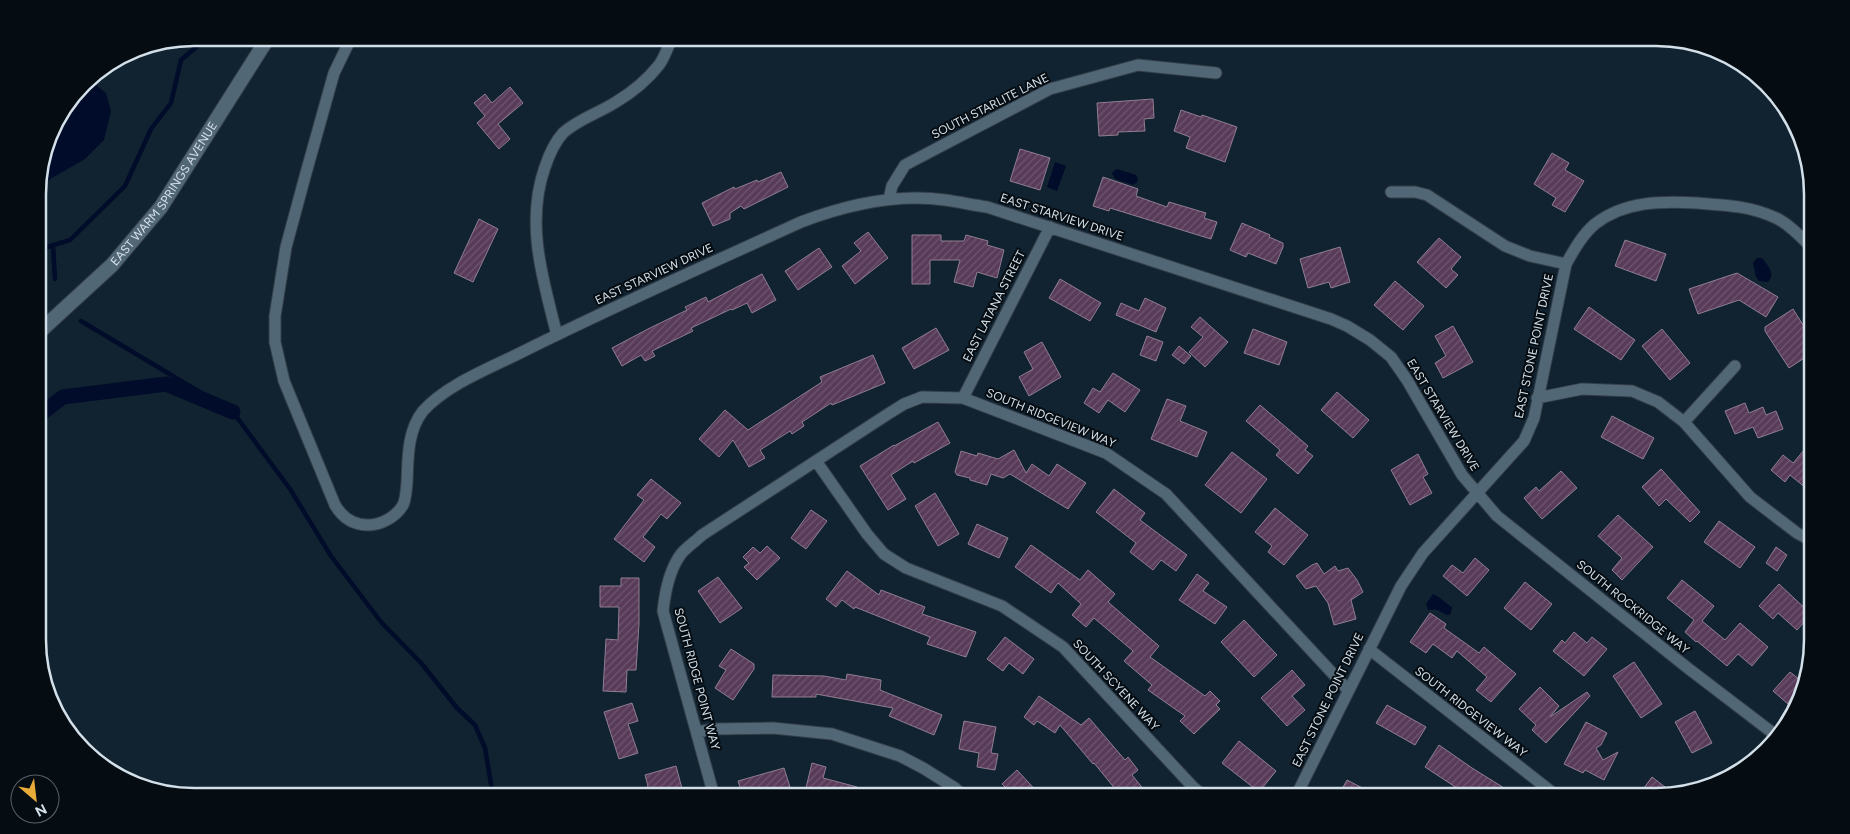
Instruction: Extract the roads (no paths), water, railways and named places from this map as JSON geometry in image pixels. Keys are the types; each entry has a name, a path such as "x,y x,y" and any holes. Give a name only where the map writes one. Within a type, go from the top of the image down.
{"street":[{"name":"EAST WARM SPRINGS AVENUE","path":"47,325 112,265 161,207 262,47"},
{"name":"EAST STARVIEW DRIVE","path":"347,47 334,73 286,247 275,316 275,342 284,381 332,498 340,513 358,524 370,525 391,518 402,505 406,495 413,429 423,411 443,394 470,378 557,335 800,222 836,209 889,199 952,201 987,207 1331,319 1347,326 1370,340 1391,357 1407,380 1462,475 1477,492"},
{"path":"557,335 542,275 536,236 537,204 542,176 551,150 564,133 616,102 640,84 660,64 668,47"},
{"name":"SOUTH STARLITE LANE","path":"889,199 892,186 905,165 1050,89 1138,65 1216,73"},
{"path":"1391,192 1414,192 1427,195 1505,246 1530,256 1566,264"},
{"name":"EAST STONE POINT DRIVE","path":"1300,787 1401,586 1423,553 1524,441 1534,418 1566,264 1578,242 1595,224 1612,214 1630,206 1662,201 1729,205 1753,209 1778,219 1804,241"},
{"name":"EAST LATANA STREET","path":"963,398 1050,227"},
{"path":"1684,422 1735,366"},
{"path":"1537,398 1582,389 1632,391 1658,402 1684,422 1750,497 1804,537"},
{"name":"SOUTH RIDGEVIEW WAY","path":"816,461 904,404 922,397 963,398 1106,453 1166,494 1348,690"},
{"name":"SOUTH RIDGE POINT WAY","path":"712,788 663,611 665,590 681,554 702,535 816,461"},
{"name":"SOUTH SCYENE WAY","path":"816,461 867,534 884,554 906,568 1002,606 1063,647 1193,787"},
{"name":"SOUTH ROCKRIDGE WAY","path":"1477,492 1497,516 1688,670 1771,732"},
{"name":"SOUTH RIDGEVIEW WAY","path":"1369,649 1545,787"},
{"path":"697,732 714,729 773,728 832,734 900,756 955,787"}],"water":[{"path":"96,85 106,93 111,111 104,140 85,159 47,181 51,156 66,120 83,97"},
{"path":"1055,162 1066,166 1057,191 1047,187"},
{"path":"1117,169 1136,175 1137,182 1133,185 1115,179 1112,173"},
{"path":"1757,258 1762,258 1770,270 1771,276 1768,282 1759,281 1756,277 1753,263"},
{"path":"1433,594 1452,607 1449,615 1436,610 1428,610 1426,604"}],"waterway":[{"path":"47,247 70,240 125,186 151,129 171,103 181,60 196,47"},
{"path":"53,245 55,279"},
{"path":"81,321 233,412 290,489 331,556 381,622 422,664 457,708 475,725 485,748 492,788"},
{"path":"47,410 63,397 166,384 233,412"}]}
